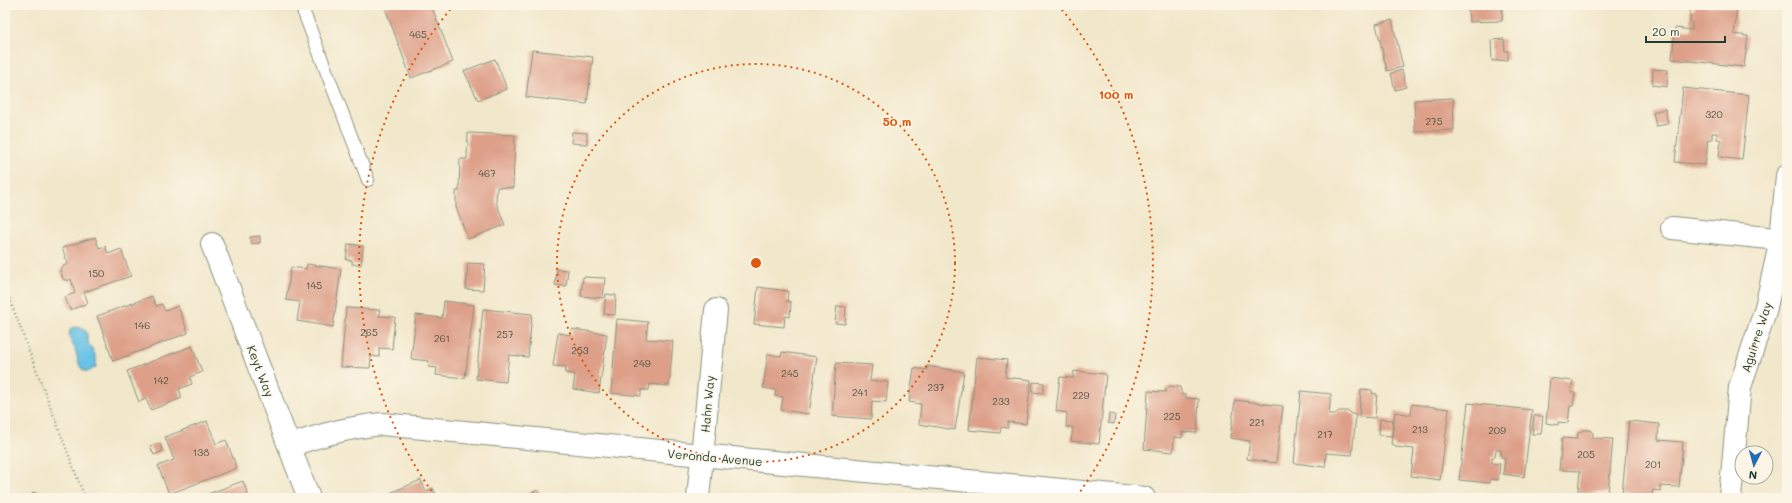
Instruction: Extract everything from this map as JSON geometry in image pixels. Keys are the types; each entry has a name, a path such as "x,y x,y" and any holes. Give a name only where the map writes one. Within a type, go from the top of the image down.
{"street":[{"name":"Aguirre Way","path":"1730,498 1740,387 1765,311 1784,239 1787,176"},
{"path":"1672,228 1784,239"},
{"name":"Keyt Way","path":"212,244 309,498"},
{"name":"Hahn Way","path":"698,498 716,310"},
{"name":"Veronda Avenue","path":"289,446 327,433 358,426 382,424 1092,495 1144,498"}],"lane":[{"path":"301,5 368,180"}],"path":[{"path":"5,287 85,498"}],"water":[{"path":"77,327 85,330 88,343 95,356 96,367 88,372 84,371 80,366 75,349 70,339 69,334 71,328"}],"building":[{"path":"384,5 431,5 453,62 411,78"},
{"path":"1468,5 1502,5 1502,21 1469,22"},
{"path":"1695,5 1737,8 1734,34 1748,36 1744,67 1672,59 1675,28 1692,30 1690,10 1695,8"},
{"path":"1392,20 1403,67 1387,71 1376,24"},
{"path":"1504,39 1505,51 1508,51 1508,60 1492,61 1491,40"},
{"path":"532,50 593,57 587,104 526,97"},
{"path":"495,59 507,89 478,100 464,71"},
{"path":"1653,69 1668,70 1667,87 1652,85"},
{"path":"1402,70 1406,87 1395,90 1391,73"},
{"path":"1683,88 1749,95 1742,160 1719,157 1721,140 1717,139 1717,133 1712,133 1712,139 1708,139 1705,165 1675,162"},
{"path":"1453,98 1454,130 1415,132 1414,100"},
{"path":"1665,109 1668,124 1656,126 1653,112"},
{"path":"572,132 587,133 587,144 571,143"},
{"path":"468,133 515,135 513,188 497,187 496,202 505,225 468,239 456,207 456,191 459,191 460,159 467,159"},
{"path":"260,236 260,243 251,244 250,237"},
{"path":"95,237 99,248 105,246 108,254 121,249 131,276 84,292 88,303 70,310 65,297 75,293 71,279 68,281 63,279 60,270 63,266 68,264 62,248"},
{"path":"348,244 363,246 361,265 352,264 352,260 346,260"},
{"path":"468,263 485,264 483,290 466,289"},
{"path":"307,264 341,269 333,327 297,321 300,302 286,300 291,267 306,269"},
{"path":"557,269 568,270 566,286 555,285"},
{"path":"583,277 605,278 603,298 581,296"},
{"path":"758,287 788,291 787,301 791,302 790,317 785,316 784,327 754,324"},
{"path":"606,294 616,295 615,315 604,314"},
{"path":"152,296 156,306 162,304 165,311 178,306 188,333 113,361 97,316"},
{"path":"444,301 474,305 465,378 436,375 437,368 428,367 429,361 411,359 416,315 442,318"},
{"path":"837,306 846,307 845,324 835,323"},
{"path":"346,308 380,310 379,316 395,317 392,349 379,348 379,357 371,356 370,368 341,367"},
{"path":"483,309 532,314 528,357 509,355 506,382 476,379"},
{"path":"617,319 648,322 646,339 673,341 669,386 650,384 649,390 641,390 641,396 611,393"},
{"path":"572,329 607,334 599,393 573,389 575,374 565,373 566,367 553,366 558,333 571,335"},
{"path":"192,346 202,372 190,377 192,384 179,389 182,398 151,410 146,399 139,402 127,371"},
{"path":"782,352 817,357 809,414 781,410 783,397 775,396 776,390 763,388 768,354 781,356"},
{"path":"977,357 1007,360 1005,377 1031,380 1026,424 1008,422 1008,428 1001,427 1000,433 969,430"},
{"path":"836,363 872,365 870,381 888,382 886,402 872,401 871,419 832,416"},
{"path":"927,366 964,372 955,430 919,424 921,404 909,402 914,368 927,370"},
{"path":"1074,371 1106,374 1099,444 1071,441 1073,427 1066,427 1067,413 1056,411 1060,377 1073,378"},
{"path":"1550,378 1573,381 1571,392 1575,393 1573,406 1570,406 1568,423 1558,422 1558,425 1546,423"},
{"path":"1033,382 1044,383 1043,393 1032,392"},
{"path":"1170,386 1180,387 1182,395 1186,395 1186,398 1199,399 1197,433 1182,432 1182,438 1174,437 1173,452 1144,449 1148,391 1166,392 1166,389"},
{"path":"1361,389 1372,390 1372,393 1377,394 1375,418 1359,417"},
{"path":"1301,391 1331,394 1329,414 1335,414 1339,411 1349,411 1356,415 1352,455 1326,453 1325,467 1294,463"},
{"path":"1235,400 1283,406 1276,463 1247,459 1250,441 1230,438"},
{"path":"1468,403 1532,410 1524,477 1503,474 1505,458 1501,457 1501,450 1496,450 1495,457 1492,457 1492,463 1500,464 1498,480 1490,479 1489,483 1459,480"},
{"path":"1412,404 1449,409 1440,480 1411,476 1414,449 1395,447 1395,445 1391,444 1395,412 1411,415"},
{"path":"1109,414 1115,415 1114,424 1108,423"},
{"path":"1534,416 1543,416 1541,434 1532,434"},
{"path":"1380,419 1393,420 1392,436 1379,435"},
{"path":"207,421 216,444 226,440 237,468 169,494 158,466 174,460 165,437"},
{"path":"1629,421 1659,424 1658,440 1683,442 1679,487 1660,486 1660,491 1653,490 1652,497 1622,494"},
{"path":"1583,430 1590,430 1593,433 1593,438 1613,439 1608,493 1578,492 1580,471 1559,470 1562,438 1577,439 1578,433"},
{"path":"159,443 163,451 154,455 150,446"},
{"path":"421,480 426,491 433,488 437,498 392,498 390,493"},
{"path":"243,481 249,498 197,498"},
{"path":"1787,487 1787,498 1786,498 1783,488"},
{"path":"538,490 541,498 517,498"},
{"path":"33,492 50,498 31,498"}]}
